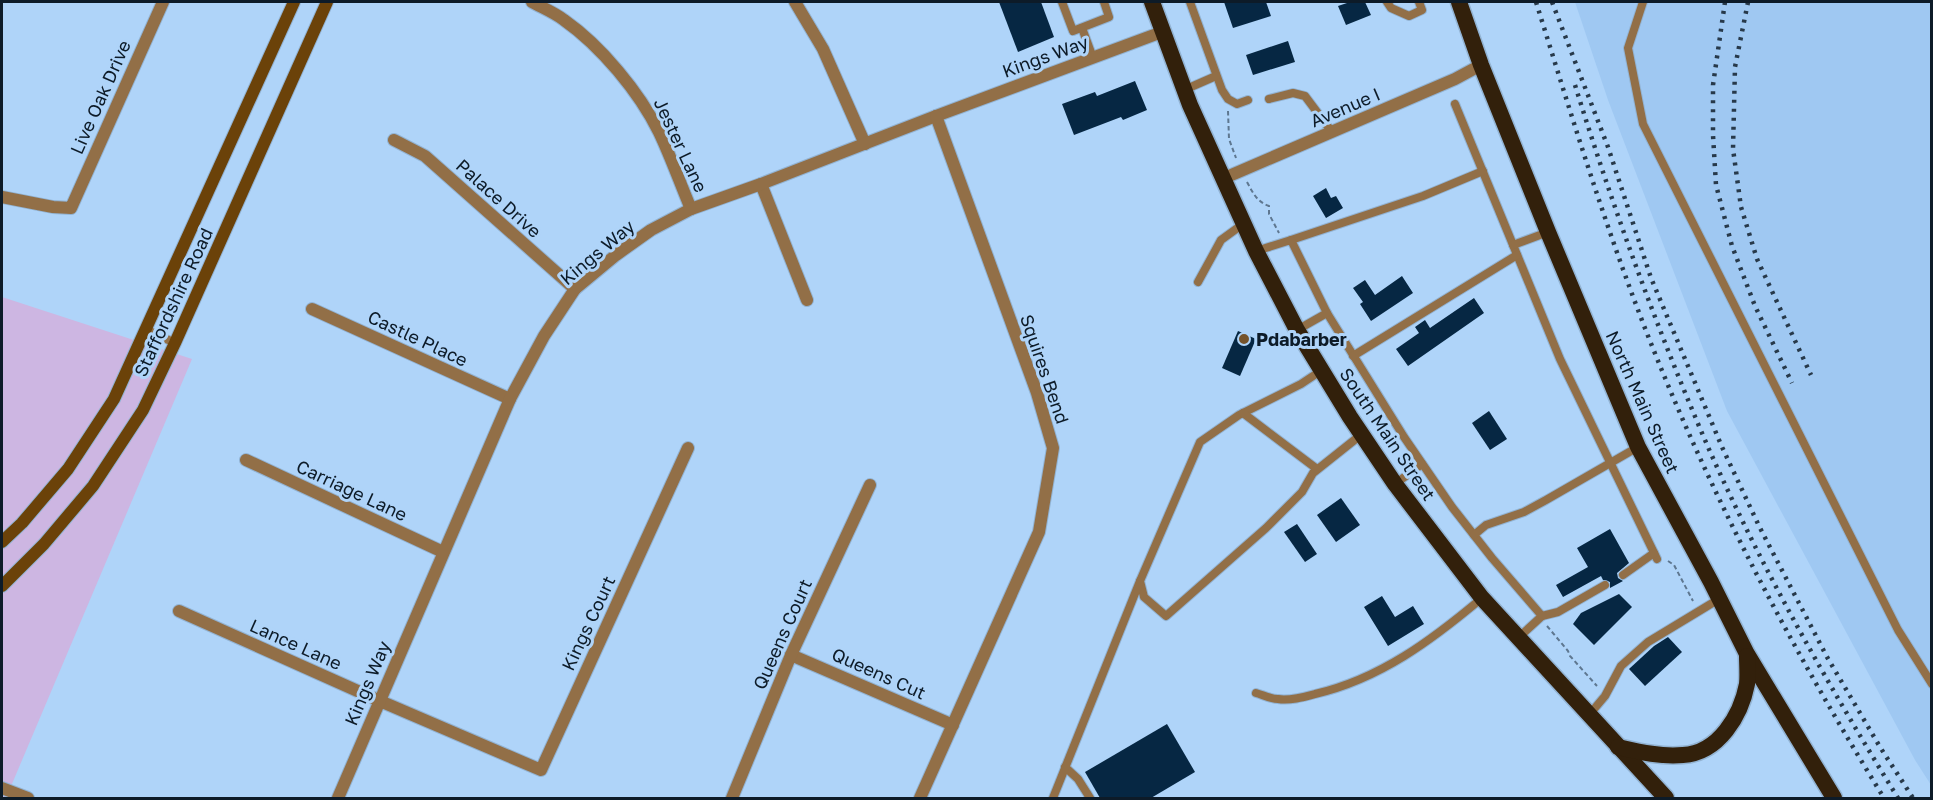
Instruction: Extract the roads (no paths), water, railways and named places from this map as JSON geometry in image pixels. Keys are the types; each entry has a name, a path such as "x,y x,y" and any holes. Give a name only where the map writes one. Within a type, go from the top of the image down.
{"highway":[{"name":"South Main Street","path":"1152,2 1184,90 1222,180 1256,251 1298,330 1362,434 1395,484 1482,598 1666,798"},
{"name":"North Main Street","path":"1459,2 1481,65 1548,232 1638,447 1747,654 1834,798"},
{"path":"1618,747 1654,755 1686,756 1707,748 1728,729 1740,710 1747,682 1747,654"}],"main road":[{"name":"Staffordshire Road","path":"2,542 22,523 68,469 114,399 294,2"},
{"name":"Staffordshire Road","path":"2,586 44,544 93,486 142,410 175,343 327,2"}],"street":[{"name":"Live Oak Drive","path":"2,197 53,207 71,207 163,2"},
{"name":"Jester Lane","path":"532,2 564,20 597,48 625,80 659,132 691,209"},
{"path":"795,2 823,49 865,144"},
{"name":"Kings Way","path":"338,798 510,399 544,336 575,289 651,230 691,209 1162,32"},
{"name":"Avenue I","path":"1222,180 1455,79 1481,65"},
{"name":"Squires Bend","path":"920,798 1039,532 1053,448 1037,393 936,116"},
{"name":"Palace Drive","path":"394,140 425,156 575,289"},
{"path":"761,184 807,300"},
{"name":"Castle Place","path":"312,309 510,399"},
{"name":"Kings Court","path":"497,752 541,770 688,448"},
{"name":"Carriage Lane","path":"246,460 443,552"},
{"name":"Queens Court","path":"732,798 791,655 870,485"},
{"name":"Lance Lane","path":"179,611 497,752"},
{"name":"Queens Cut","path":"791,655 953,725"},
{"path":"2,788 28,798"}],"lane":[{"path":"1062,2 1073,31 1109,17 1104,2"},
{"path":"1190,2 1216,76 1228,99 1237,104 1248,100"},
{"path":"1386,2 1391,8 1409,16 1422,10 1419,2"},
{"path":"1643,2 1628,48 1644,124 1898,630 1932,684"},
{"path":"1082,28 1093,58"},
{"path":"1184,90 1216,76"},
{"path":"1269,99 1293,93 1305,96 1332,132"},
{"path":"1455,104 1560,359 1655,556 1623,575"},
{"path":"1256,251 1423,196 1483,171"},
{"path":"1198,282 1221,240 1243,224"},
{"path":"1513,245 1548,232"},
{"path":"1291,240 1327,313 1422,464 1474,535 1542,616"},
{"path":"1353,356 1517,255"},
{"path":"1298,330 1327,313"},
{"path":"147,330 175,343"},
{"path":"1053,798 1140,581 1200,442 1244,413 1301,384 1322,370"},
{"path":"1244,413 1317,469"},
{"path":"1140,581 1144,597 1166,616 1266,528 1302,492 1313,472 1362,434"},
{"path":"1474,535 1486,525 1524,512 1638,447"},
{"path":"1395,484 1422,464"},
{"path":"1518,638 1542,616 1558,612 1605,585"},
{"path":"1256,693 1279,699 1300,698 1335,689 1372,675 1416,650 1482,598"},
{"path":"1589,715 1605,696 1621,666 1648,642 1719,599"},
{"path":"1065,767 1078,779 1090,798"}],"railway":[{"path":"1536,2 1620,261 1676,405 1758,577 1819,689 1884,798"},
{"path":"1552,2 1608,147 1651,278 1722,447 1759,526 1827,657 1913,798"},
{"path":"1725,2 1713,85 1716,185 1732,246 1755,306 1792,383"},
{"path":"1748,2 1735,67 1733,149 1741,207 1757,259 1811,375"},
{"path":"1575,85 1637,268 1708,447 1773,582 1846,713 1898,798"}],"place":[{"name":"Pdabarber","path":"1244,339"}]}
